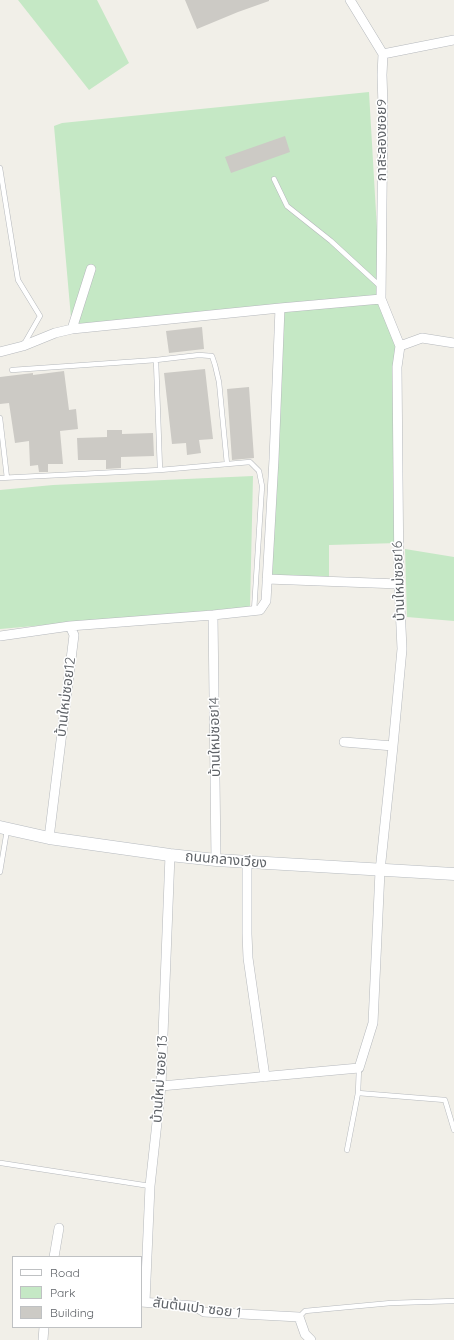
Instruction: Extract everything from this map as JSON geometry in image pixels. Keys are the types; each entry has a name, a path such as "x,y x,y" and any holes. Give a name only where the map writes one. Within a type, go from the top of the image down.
{"main road":[{"name":"ถนนกลางเวียง","path":"4,827 49,838 216,860 380,871 454,874"}],"street":[{"path":"350,0 383,54 454,40"},
{"name":"กาสะลองซอย9","path":"381,299 384,106 382,75 383,54"},
{"path":"72,329 91,270"},
{"path":"0,352 24,346 55,333 72,329 381,299 400,346 422,338 454,343"},
{"path":"0,636 70,626 260,610 266,601 274,459 280,308"},
{"name":"บ้านใหม่ซอย16","path":"360,1068 373,1023 380,871 402,649 399,584 397,367 400,346"},
{"path":"267,579 399,584"},
{"name":"บ้านใหม่ซอย14","path":"213,615 216,860"},
{"name":"บ้านใหม่ซอย12","path":"49,838 74,635 70,626"},
{"path":"344,742 393,746"},
{"name":"บ้านใหม่ ซอย 13","path":"143,1302 150,1186 161,1086 170,855"},
{"path":"246,862 248,958 265,1077"},
{"path":"161,1086 360,1068"},
{"path":"54,1256 59,1228"},
{"name":"สันต้นเปา ซอย 1","path":"143,1302 194,1306 204,1312 299,1317"},
{"path":"299,1317 305,1334 311,1340"},
{"path":"43,1340 44,1328"}],"lane":[{"path":"0,168 18,280 40,316 24,346"},
{"path":"274,179 286,206 331,241 381,287"},
{"path":"12,370 156,360 199,355 212,356 219,382 227,464"},
{"path":"156,360 160,470"},
{"path":"0,418 7,478"},
{"path":"0,478 160,470 250,462 259,471 262,486 254,610"},
{"path":"0,872 4,827"},
{"path":"347,1150 358,1093 360,1068"},
{"path":"358,1093 445,1100 454,1130"},
{"path":"1,1163 150,1186"},
{"path":"299,1317 305,1311 391,1303 454,1301"}],"green space":[{"path":"18,0 97,0 129,63 89,90"},
{"path":"369,92 381,299 400,346 398,543 329,545 329,581 267,579 280,309 72,329 54,126 62,123"},
{"path":"253,476 250,607 0,629 0,490 53,485"},
{"path":"405,549 454,557 454,621 407,617"}],"building":[{"path":"185,0 269,0 269,1 197,29"},
{"path":"285,136 290,152 231,173 225,157"},
{"path":"202,327 204,349 169,353 166,331"},
{"path":"205,369 213,439 199,440 201,453 187,455 186,443 172,444 164,373"},
{"path":"64,371 69,410 76,409 78,429 60,431 63,464 48,464 48,472 39,472 38,465 30,466 29,441 15,443 9,403 0,404 0,377"},
{"path":"249,387 254,458 232,460 227,389"},
{"path":"107,430 122,430 122,434 153,433 154,456 121,457 121,468 106,469 106,460 78,460 77,438 107,437"}]}
